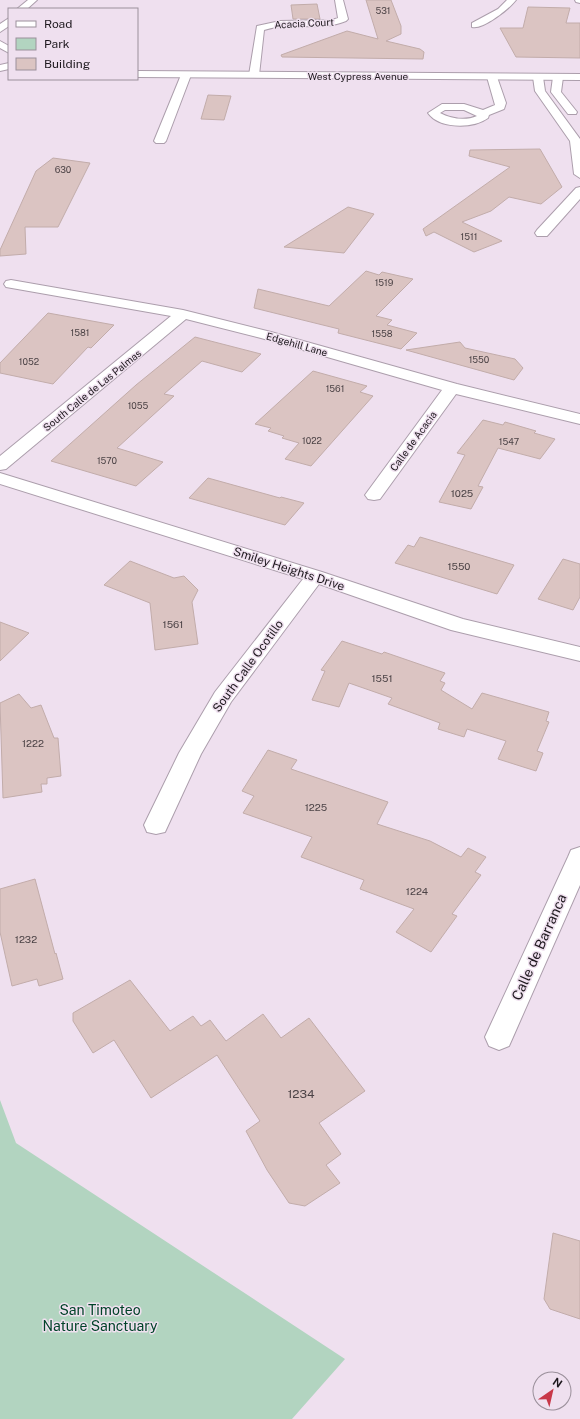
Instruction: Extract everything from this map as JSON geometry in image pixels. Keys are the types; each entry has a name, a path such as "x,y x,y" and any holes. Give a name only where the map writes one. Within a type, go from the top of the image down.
{"street":[{"path":"23,8 33,0"},
{"name":"Acacia Court","path":"254,76 259,30 270,25 328,23 340,21 343,19 339,0"},
{"path":"475,25 501,11 512,0"},
{"path":"0,29 8,22"},
{"name":"Acacia Court","path":"270,25 272,35"},
{"name":"Acacia Court","path":"257,47 270,47"},
{"path":"266,76 268,61"},
{"name":"West Cypress Avenue","path":"138,74 580,77"},
{"path":"160,141 186,75"},
{"path":"481,114 500,107 501,103 492,76"},
{"path":"538,77 540,90 576,141 580,174"},
{"path":"558,77 556,92 580,122"},
{"path":"542,233 580,192"},
{"name":"Edgehill Lane","path":"11,284 183,314 266,335 452,388 580,419"},
{"name":"South Calle de Las Palmas","path":"0,465 183,314"},
{"name":"Calle de Acacia","path":"374,495 452,388"},
{"name":"Smiley Heights Drive","path":"0,478 315,576 458,625 580,654"},
{"name":"South Calle Ocotillo","path":"156,825 190,753 223,697 315,576"},
{"name":"Calle de Barranca","path":"499,1037 580,858"}],"green space":[{"name":"San Timoteo Nature Sanctuary","path":"0,1100 16,1143 345,1359 292,1419 0,1419"}],"building":[{"path":"366,0 391,0 401,26 401,34 386,41 420,49 424,52 423,59 282,57 281,55 347,31 378,39"},
{"path":"317,4 320,19 293,19 291,5"},
{"path":"528,7 570,8 566,23 580,23 580,58 516,57 500,28 523,28"},
{"path":"208,95 231,96 224,120 201,119"},
{"path":"540,149 562,187 541,204 509,197 491,211 462,222 502,241 474,252 434,232 426,236 423,229 510,167 469,156 470,150"},
{"path":"53,158 90,163 58,227 25,227 26,254 0,256 0,250 36,171"},
{"path":"348,207 374,214 344,253 284,247"},
{"path":"366,271 379,275 382,272 413,279 376,316 392,320 387,325 417,333 401,349 338,333 339,329 254,308 258,289 329,306"},
{"path":"48,313 114,325 91,348 88,347 53,384 0,373 0,363"},
{"path":"195,337 261,354 242,372 202,361 164,394 174,396 117,448 163,462 136,486 51,461 136,385"},
{"path":"460,342 465,348 515,359 523,368 514,380 406,350"},
{"path":"313,371 367,386 360,392 373,396 311,466 285,459 299,443 282,438 284,436 268,431 271,428 255,424"},
{"path":"483,420 503,425 505,422 536,431 534,433 555,439 540,459 498,448 478,486 483,487 471,509 439,502 465,455 457,453"},
{"path":"208,478 280,498 304,503 285,525 189,498"},
{"path":"420,537 514,565 497,594 395,563 408,545 414,547"},
{"path":"563,559 580,564 580,597 573,610 538,599"},
{"path":"130,561 174,578 184,576 198,590 192,602 198,644 155,650 150,603 104,585"},
{"path":"0,622 29,633 0,661"},
{"path":"342,641 382,654 384,652 445,673 440,681 445,683 441,690 472,709 482,693 549,712 546,721 549,722 537,751 543,753 536,771 498,759 506,741 467,729 464,737 438,729 440,723 388,704 392,698 349,683 339,707 312,700 325,671 321,670"},
{"path":"19,694 31,708 41,705 54,738 58,738 61,776 47,778 47,784 41,784 42,792 3,798 0,703"},
{"path":"268,750 297,760 291,769 388,802 377,824 430,841 461,857 468,848 486,857 475,872 481,875 452,914 457,916 431,952 396,932 414,909 360,889 364,880 301,857 312,837 243,813 254,796 242,791"},
{"path":"35,879 63,979 39,986 37,979 12,986 0,932 0,889"},
{"path":"130,980 170,1031 193,1016 201,1026 210,1020 226,1041 263,1014 281,1038 309,1018 365,1091 319,1123 341,1154 326,1165 340,1183 305,1206 289,1203 267,1170 246,1131 260,1121 217,1055 151,1098 114,1040 93,1053 73,1021 73,1013"},
{"path":"553,1233 580,1241 580,1319 550,1309 544,1299"}]}
